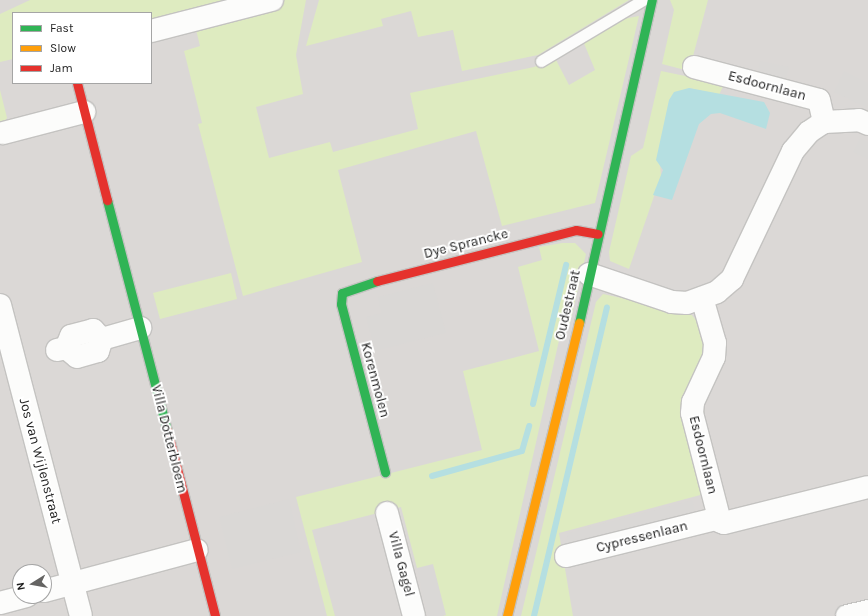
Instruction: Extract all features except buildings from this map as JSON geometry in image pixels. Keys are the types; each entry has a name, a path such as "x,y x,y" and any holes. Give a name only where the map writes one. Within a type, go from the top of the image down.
{"street":[{"path":"152,31 272,0"},
{"name":"Oudestraat","path":"507,616 589,274 652,0"},
{"name":"Esdoornlaan","path":"694,67 819,100 824,122"},
{"name":"Villa Dotterbloem","path":"77,84 215,616"},
{"path":"3,133 84,112"},
{"path":"589,274 672,302 687,303 702,298 732,279 793,151 809,132 824,122 859,120 868,124"},
{"name":"Dye Sprancke","path":"342,294 350,288 576,230 598,234"},
{"name":"Korenmolen","path":"342,294 341,304 385,472"},
{"name":"Esdoornlaan","path":"702,298 716,343 714,356 693,402 692,413 719,519"},
{"name":"Jos van Wijlenstraat","path":"0,305 81,616"},
{"path":"62,349 77,357 98,351 102,339 140,328"},
{"name":"Cypressenlaan","path":"566,556 719,519 724,523 868,487"},
{"name":"Villa Gagel","path":"387,513 414,616"},
{"path":"52,590 197,550"},
{"path":"0,603 12,600"},
{"path":"847,616 868,610"}],"lane":[{"path":"541,61 643,0"}],"shaded area":[{"path":"0,0 868,0 868,616 0,616"},
{"path":"760,61 789,67 785,82 757,76"},
{"path":"844,71 868,83 867,108 834,92"},
{"path":"860,138 868,142 868,159 853,152"},
{"path":"433,283 446,333 375,351 366,317 381,313 378,297"},
{"path":"289,499 301,552 232,569 219,517"},
{"path":"692,500 696,515 563,550 568,533"},
{"path":"433,564 446,615 443,616 428,616 417,568"}],"green space":[{"path":"30,0 306,0 296,55 303,94 256,107 269,158 330,142 333,152 418,129 410,93 534,67 555,58 569,85 595,70 583,41 613,21 639,16 595,203 502,226 476,131 338,170 362,262 243,296 198,124 202,123 184,51 200,46 191,9 152,20 152,12 12,12 12,59 0,62 0,14"},
{"path":"319,0 629,0 538,55 462,71 453,30 418,37 411,11 381,19 383,26 306,46"},
{"path":"670,0 708,0 689,71 662,64 674,10"},
{"path":"661,71 724,84 719,95 689,88 660,163 661,176 629,269 610,261 609,252 631,156 643,148"},
{"path":"0,90 7,118 0,128"},
{"path":"562,243 575,243 586,254 570,323 562,327 497,616 443,616 446,615 433,564 417,568 401,507 312,530 335,616 327,616 296,497 482,450 463,371 539,351 518,267 542,260 539,247"},
{"path":"231,273 237,299 160,319 153,293"},
{"path":"603,294 690,313 701,326 706,351 690,387 704,494 559,533 573,616 521,616 596,302"}],"water":[{"path":"689,88 764,102 770,113 766,129 720,113 711,114 699,124 672,200 653,195 663,170 656,160 669,100 674,92"}],"waterway":[{"path":"533,404 566,265"},
{"path":"534,616 607,308"},
{"path":"432,476 522,451 529,426"}],"traffic: fast":[{"path":"579,323 652,0"},
{"path":"107,200 167,430"},
{"path":"377,281 342,293 341,304 385,472"}],"traffic: slow":[{"path":"507,616 579,323"}],"traffic: jam":[{"path":"77,84 107,200"},
{"path":"377,281 576,230 598,234"},
{"path":"167,430 215,616"}]}
